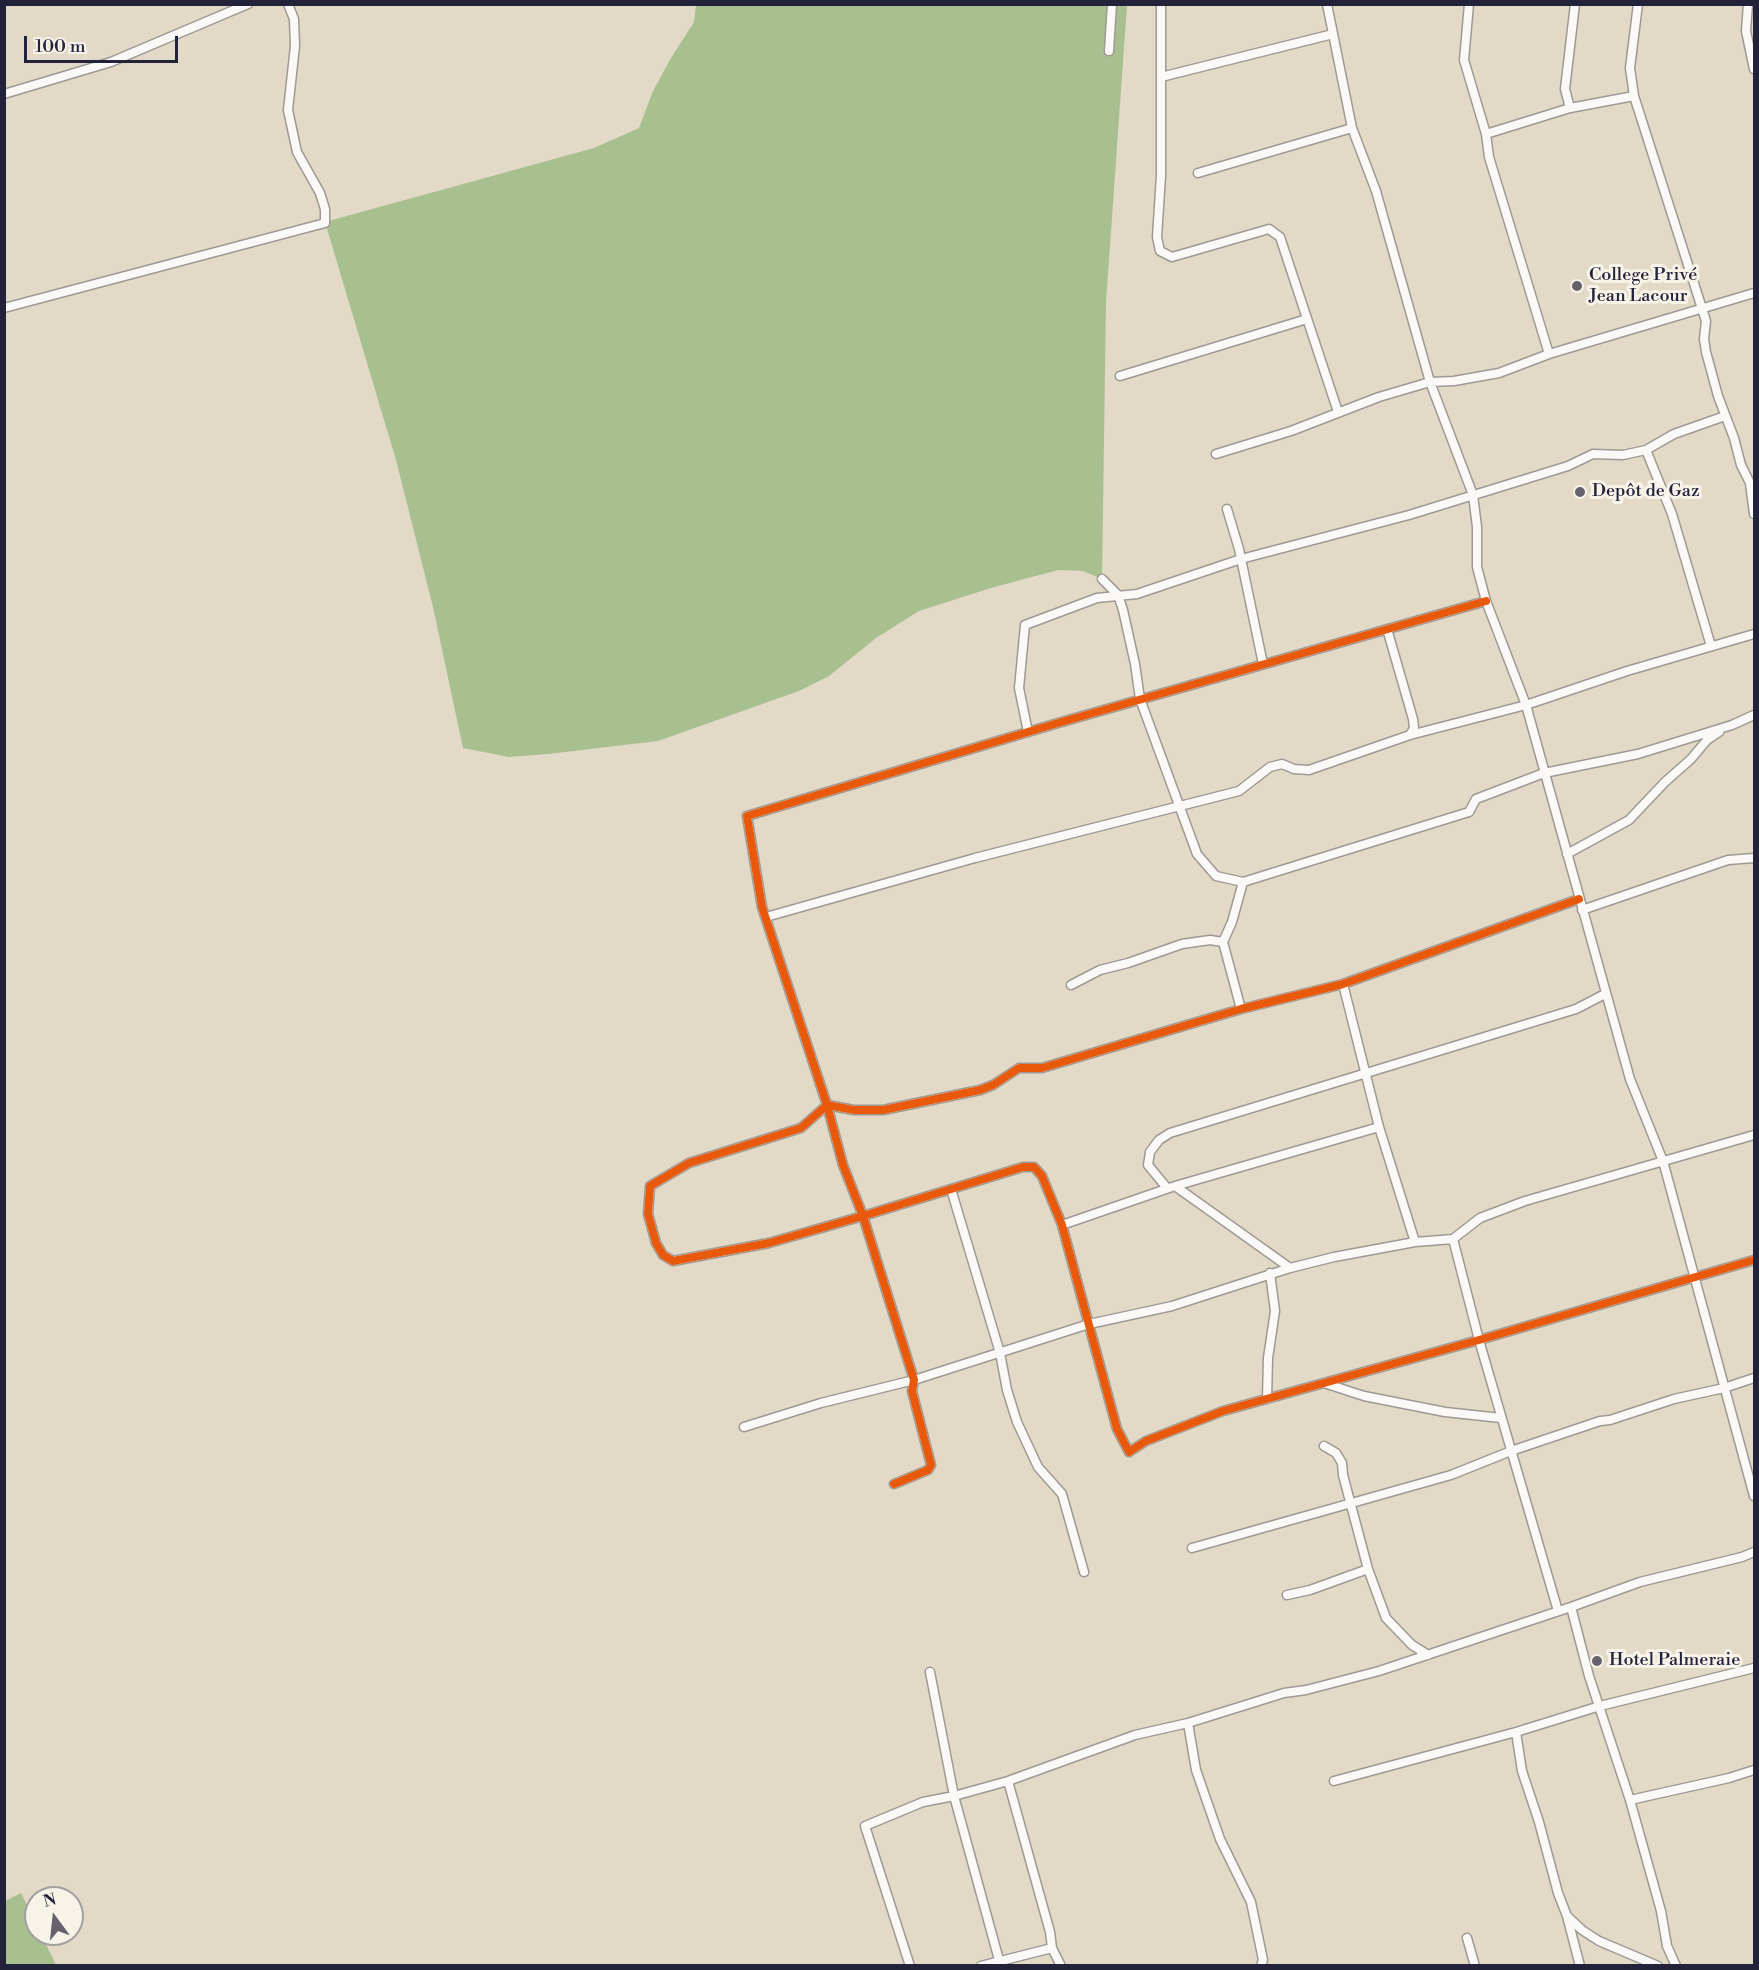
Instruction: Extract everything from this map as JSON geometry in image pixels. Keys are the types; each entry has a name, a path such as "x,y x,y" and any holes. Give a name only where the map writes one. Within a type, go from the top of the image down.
{"street":[{"path":"4,94 111,62 248,4"},
{"path":"4,308 325,224 325,209 320,193 297,152 288,110 295,46 294,19 288,4"},
{"path":"1109,51 1112,4"},
{"path":"1161,4 1161,176 1157,237 1160,251 1172,257 1269,229 1280,237 1338,412"},
{"path":"1327,4 1352,128 1376,191 1430,381 1473,495 1477,527 1477,567 1486,601 1526,705 1630,1079 1663,1161 1755,1496"},
{"path":"1469,4 1464,60 1486,134 1489,156 1549,354"},
{"path":"1570,108 1565,89 1575,4"},
{"path":"1638,4 1630,68 1634,96 1706,321 1704,339 1706,352 1741,465 1750,483 1755,514"},
{"path":"1748,4 1746,31 1755,69"},
{"path":"1161,77 1333,34"},
{"path":"1486,134 1570,108 1634,96"},
{"path":"1198,172 1352,128"},
{"path":"1215,454 1291,431 1338,412 1430,381 1454,381 1499,373 1549,354 1755,293"},
{"path":"1120,376 1307,319"},
{"path":"1028,732 1020,688 1025,625 1097,598 1137,594 1241,559 1398,518 1568,466 1593,454 1623,455 1646,450 1674,434 1725,416"},
{"path":"1646,450 1672,514 1711,646"},
{"path":"1227,509 1241,559 1263,664"},
{"path":"1102,579 1118,596 1129,630 1140,699 1197,854 1216,876 1242,882 1469,812 1476,800 1544,773 1638,754 1755,715"},
{"path":"894,1484 928,1470 931,1465 912,1391 914,1380 863,1216 843,1165 827,1105 762,907 747,816 1140,699 1486,601"},
{"path":"1387,629 1413,719 1414,728 1410,735"},
{"path":"766,917 975,858 1239,791 1270,766 1282,764 1294,769 1310,770 1410,735 1526,705 1627,671 1755,634"},
{"path":"1567,854 1629,820 1665,782 1691,759 1707,740 1732,724"},
{"path":"1582,910 1728,860 1755,858"},
{"path":"1241,1009 1223,942 1232,922 1242,882"},
{"path":"827,1105 854,1110 883,1110 958,1095 993,1085 1019,1068 1042,1068 1241,1009 1343,984 1579,899"},
{"path":"1071,985 1100,970 1182,944 1210,940 1223,942"},
{"path":"1343,984 1379,1127 1415,1242"},
{"path":"1290,1268 1171,1187 1149,1165 1150,1152 1159,1140 1170,1133 1576,1009 1605,994"},
{"path":"827,1105 801,1128 689,1163 650,1186 648,1215 656,1243 663,1255 673,1261 769,1243 1023,1167 1034,1167 1042,1176 1062,1225 1117,1429 1129,1452 1146,1441 1223,1411 1755,1260"},
{"path":"1062,1225 1171,1187 1379,1127"},
{"path":"744,1427 821,1403 914,1380 1089,1324 1172,1306 1270,1273 1334,1257 1415,1242 1453,1239 1480,1218 1526,1202 1755,1135"},
{"path":"951,1190 1000,1353 1007,1390 1017,1422 1038,1467 1062,1494 1084,1572"},
{"path":"1453,1239 1501,1418 1558,1611"},
{"path":"1267,1399 1268,1358 1275,1311 1270,1273"},
{"path":"1192,1548 1451,1475 1511,1451 1674,1399 1724,1388 1755,1378"},
{"path":"1324,1383 1364,1396 1445,1413 1501,1418"},
{"path":"1324,1446 1336,1453 1342,1463 1368,1569 1386,1618 1412,1646 1428,1655"},
{"path":"909,1965 865,1826 923,1802 1008,1781 1135,1735 1188,1723 1284,1693 1306,1690 1379,1671 1571,1608 1648,1580 1755,1552"},
{"path":"1287,1595 1310,1590 1368,1569"},
{"path":"1571,1608 1589,1676 1630,1800 1661,1911 1667,1946 1676,1965"},
{"path":"1334,1781 1516,1732 1600,1706 1755,1668"},
{"path":"930,1672 954,1796 999,1960"},
{"path":"1188,1723 1196,1770 1220,1839 1251,1902 1263,1960 1261,1965"},
{"path":"1516,1732 1522,1771 1580,1965"},
{"path":"1630,1800 1755,1770"},
{"path":"1008,1781 1050,1932 1052,1948 1061,1965"},
{"path":"1567,1916 1599,1941 1658,1965"},
{"path":"1467,1938 1474,1965"},
{"path":"981,1965 1052,1948"}],"green space":[{"path":"696,5 1127,5 1106,302 1102,579 1083,571 1058,570 919,611 876,638 829,676 799,691 658,741 509,757 463,748 433,607 396,460 325,222 594,148 639,128 653,91 694,22"},
{"path":"21,1893 24,1899 24,1946 47,1946 56,1965 5,1965 5,1901"}],"cycle path":[{"path":"894,1484 928,1470 931,1465 912,1391 914,1380 863,1216 843,1165 827,1105 762,907 747,816 1058,723 1486,601"},
{"path":"1579,899 1343,984 1241,1009 1042,1068 1019,1068 993,1085 980,1090 883,1110 854,1110 827,1105 801,1128 689,1163 650,1186 648,1214 656,1243 663,1255 673,1261 769,1243 1023,1167 1034,1167 1042,1176 1062,1225 1117,1429 1129,1452 1146,1441 1223,1411 1754,1260"}],"place":[{"name":"College Privé Jean Lacour","path":"1577,286"},
{"name":"Depôt de Gaz","path":"1580,492"},
{"name":"Hotel Palmeraie","path":"1597,1661"}]}
